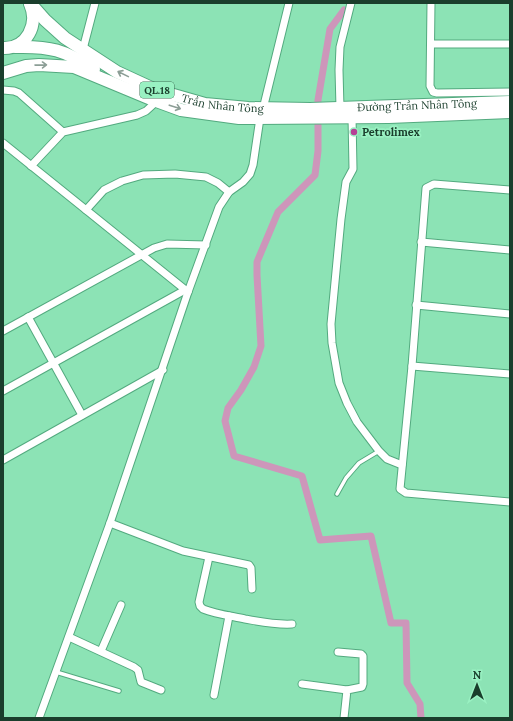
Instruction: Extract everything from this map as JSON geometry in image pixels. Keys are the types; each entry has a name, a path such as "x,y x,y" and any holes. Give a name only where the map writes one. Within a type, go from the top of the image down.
{"highway":[{"path":"7,49 22,42 29,36 33,28 34,19 33,10 30,3"},
{"name":"Trần Nhân Tông","path":"30,3 45,20 60,33 83,49 118,72 156,90 205,104 261,113 325,113"},
{"name":"Trần Nhân Tông","path":"7,49 36,46 59,50 74,57 125,89"},
{"name":"Trần Nhân Tông","path":"3,73 26,66 39,65 74,67 125,89 182,110 239,118 261,113"},
{"name":"Đường Trần Nhân Tông","path":"325,113 340,108 510,102"},
{"name":"Đường Trần Nhân Tông","path":"325,113 352,117 510,112"}],"street":[{"path":"83,49 95,3"},
{"path":"39,718 110,523 187,291 219,208 229,192 243,182 250,174 253,165 261,113 289,3"},
{"path":"340,108 340,47 351,3"},
{"path":"431,3 430,86 433,92 510,92"},
{"path":"431,44 510,44"},
{"path":"4,91 14,91 19,93 63,132"},
{"path":"31,166 63,132 137,115 146,111 157,101"},
{"path":"352,117 353,169 346,182 341,219 331,324 332,344 340,383 347,403 357,422 387,459 402,465"},
{"path":"3,144 187,291"},
{"path":"86,210 104,190 122,180 143,175 175,174 206,177 218,183 229,192"},
{"path":"510,190 434,184 427,186 426,188 412,366 400,489 406,493 510,502"},
{"path":"421,242 510,250"},
{"path":"3,331 154,248 167,244 206,245"},
{"path":"3,391 187,291"},
{"path":"416,305 510,314"},
{"path":"28,317 82,415"},
{"path":"412,366 510,374"},
{"path":"3,460 162,370"},
{"path":"110,523 183,551 249,565 251,568 252,589"},
{"path":"209,557 199,602 200,606 207,610 265,624 292,624"},
{"path":"101,651 122,605"},
{"path":"214,695 229,616"},
{"path":"69,637 134,667 138,670 141,682 161,690"},
{"path":"302,684 346,690 349,688 359,688 364,684 364,656 360,654 338,652"},
{"path":"344,718 346,690"}],"lane":[{"path":"337,494 346,478 359,463 379,451"},
{"path":"56,672 119,691"}],"waterway":[{"path":"344,10 330,29 318,100 318,151 315,175 278,212 257,262 261,346 254,367 241,390 228,408 225,421 234,456 302,476 320,540 371,536 391,623 406,623 407,683 420,704 421,718"}],"place":[{"name":"Petrolimex","path":"354,132"}]}
